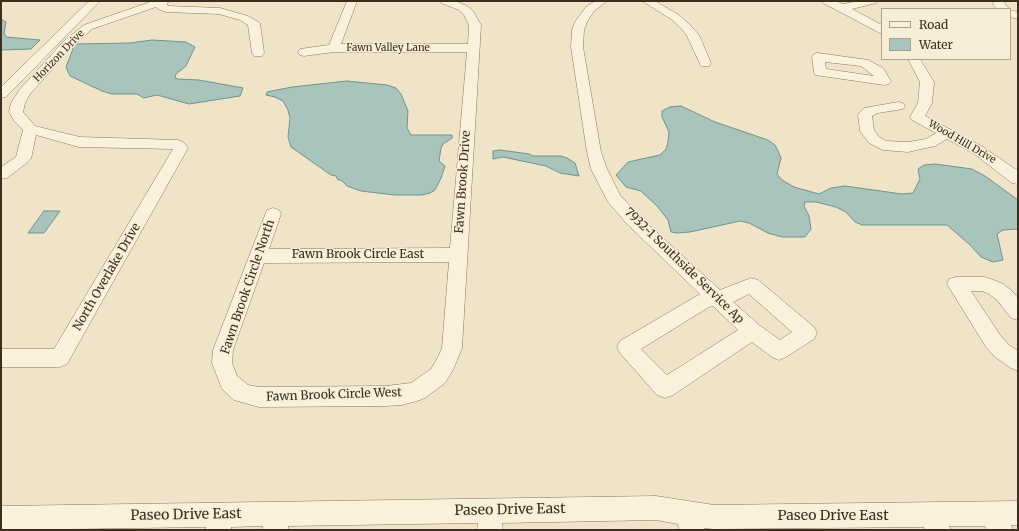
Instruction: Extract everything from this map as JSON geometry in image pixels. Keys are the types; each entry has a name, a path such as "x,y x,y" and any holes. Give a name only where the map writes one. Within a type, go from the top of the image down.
{"street":[{"path":"1,94 95,1"},
{"path":"162,1 162,7 166,9 220,11 244,18 254,23 258,53"},
{"name":"Horizon Drive","path":"30,130 16,112 18,103 25,92 68,44 88,27 102,20 162,1"},
{"path":"334,48 352,1"},
{"name":"Fawn Brook Drive","path":"438,376 446,364 452,348 475,25 473,19 463,8 445,1"},
{"name":"7932-1 Southside Service Ap","path":"602,1 585,15 578,30 577,38 594,152 600,169 614,198 623,209 717,298 752,331 779,351 807,333 751,285 731,295 717,298"},
{"path":"647,1 676,17 686,26 693,35 705,63"},
{"path":"827,1 881,29"},
{"path":"842,8 872,1"},
{"name":"Fawn Valley Lane","path":"304,52 334,48 473,48"},
{"name":"Wood Hill Drive","path":"915,60 927,82 925,103 917,117 985,154 1018,179"},
{"path":"884,81 887,94 898,106 917,117"},
{"path":"898,106 869,111 865,115 867,131 874,140 883,145 908,147 930,143 948,133"},
{"path":"1,174 23,159 30,130"},
{"name":"North Overlake Drive","path":"1,358 60,358 181,148 178,145 79,142 64,137 30,130"},
{"name":"Fawn Brook Circle North","path":"229,382 222,363 223,350 273,214"},
{"name":"Fawn Brook Circle East","path":"258,256 458,255"},
{"path":"1018,312 1004,295 996,289 984,284 956,284 993,341 1002,351 1018,362"},
{"path":"717,298 706,300 627,347 664,388 752,331"},
{"name":"Fawn Brook Circle West","path":"229,382 242,393 259,397 386,396 402,395 417,391 438,376"},
{"name":"Paseo Drive East","path":"1,518 220,522 490,520 656,508 690,522 714,517 996,522 1018,513"}],"water":[{"path":"1,19 6,22 4,33 6,37 40,40 31,49 1,50"},
{"path":"152,40 186,42 195,47 186,66 176,74 175,78 199,80 243,88 240,96 189,104 157,95 144,98 137,94 112,94 70,76 66,67 73,49 72,48 76,44 130,43"},
{"path":"347,81 387,85 396,88 401,94 408,111 407,128 411,135 452,135 452,138 443,144 441,148 439,161 445,166 435,190 422,195 395,195 361,191 347,186 341,180 338,180 336,176 331,175 291,147 288,137 290,118 288,110 283,101 266,95 267,92 292,87"},
{"path":"681,106 715,122 768,140 775,145 781,158 777,174 782,180 794,187 819,194 831,188 845,186 902,194 913,193 920,179 918,169 924,165 935,164 972,169 985,176 1018,200 1018,229 1003,230 997,234 1003,260 993,262 981,257 969,244 947,225 862,225 855,222 846,212 836,207 816,202 805,202 804,206 809,216 811,229 805,237 782,237 768,233 749,223 740,221 690,232 671,232 668,220 658,207 641,191 626,187 616,175 628,162 660,155 666,149 669,132 662,117 662,111 670,107"},
{"path":"500,150 529,154 533,156 561,156 575,163 579,176 560,173 546,166 503,157 493,159 493,151"},
{"path":"44,211 60,211 44,233 28,233"}]}
